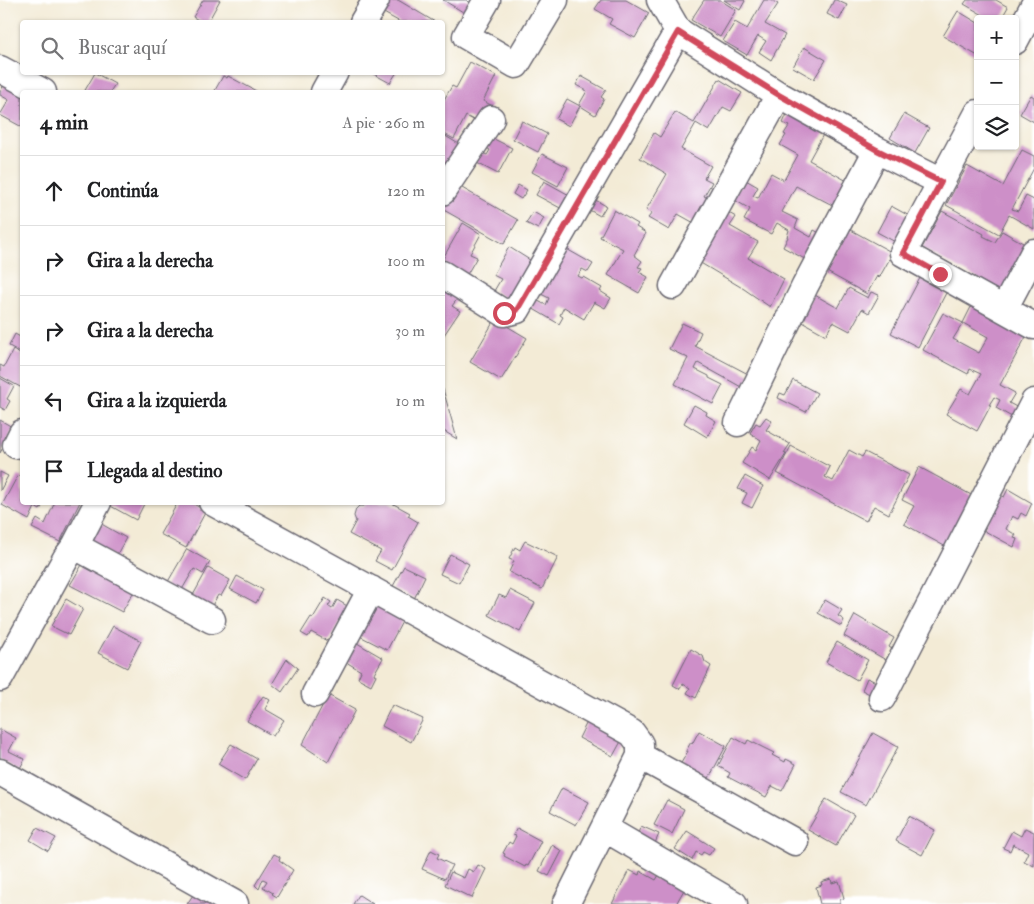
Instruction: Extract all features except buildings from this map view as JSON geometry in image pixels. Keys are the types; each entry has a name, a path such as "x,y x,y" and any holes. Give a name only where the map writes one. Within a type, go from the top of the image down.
{"street":[{"path":"364,20 376,0"},
{"path":"487,0 466,36 516,65 555,0"},
{"path":"661,1 678,32 779,95 877,150 941,182"},
{"path":"1019,33 1034,5"},
{"path":"445,276 504,313 517,310 678,32"},
{"path":"0,69 38,90"},
{"path":"325,90 333,75"},
{"path":"673,286 779,95"},
{"path":"445,188 491,119"},
{"path":"974,120 903,253 1034,326"},
{"path":"738,423 805,286 877,150"},
{"path":"1004,309 1034,252"},
{"path":"882,698 1034,402"},
{"path":"0,678 96,505"},
{"path":"217,505 632,733 640,744 640,756 566,904"},
{"path":"75,546 212,620"},
{"path":"315,694 371,589"},
{"path":"640,756 795,842"},
{"path":"0,772 235,904"},
{"path":"604,828 734,904"}],"route":[{"path":"504,313 517,310 678,32 779,95 877,150 941,182 903,253 940,274"}]}
